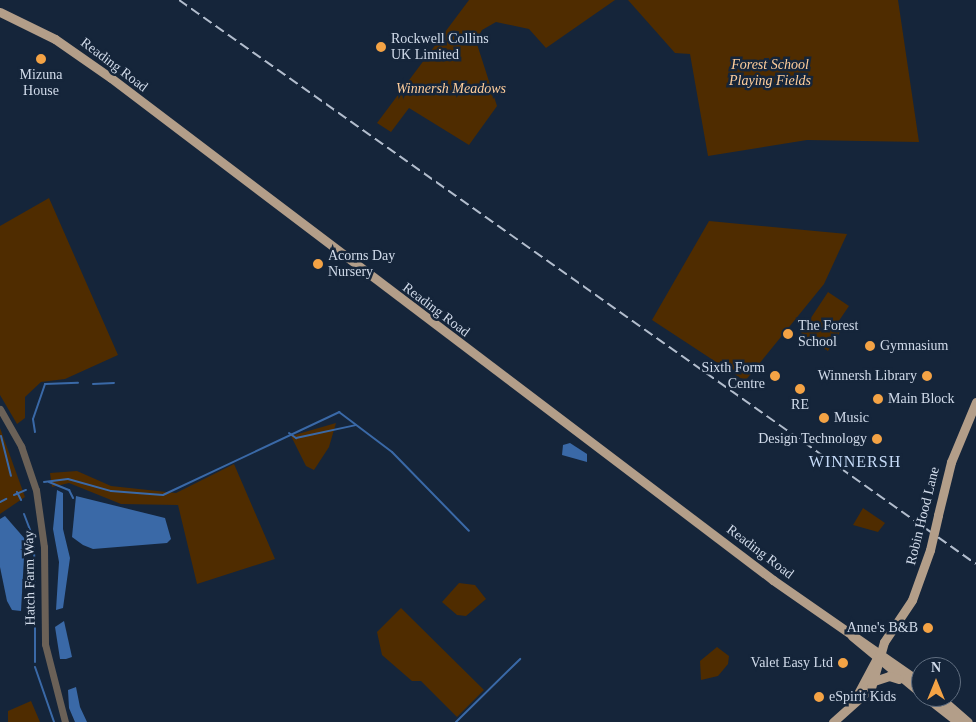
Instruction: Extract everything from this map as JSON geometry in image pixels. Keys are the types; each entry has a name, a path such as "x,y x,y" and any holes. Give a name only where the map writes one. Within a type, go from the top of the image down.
{"main road":[{"name":"Reading Road","path":"0,12 56,39 111,78 396,298 852,636 909,683"},
{"name":"Robin Hood Lane","path":"879,657 888,635 912,600 930,550 951,462 976,402"},
{"path":"863,640 888,635"},
{"name":"Reading Road","path":"852,636 863,640 879,657 911,677"},
{"path":"833,722 864,698 874,681 879,657"},
{"path":"843,715 865,685 879,657"},
{"path":"874,681 891,676 909,683"},
{"path":"939,707 958,722"},
{"path":"951,707 968,722"}],"street":[{"name":"Hatch Farm Way","path":"0,409 21,446 36,490 44,553 45,644 65,722"}],"green space":[{"name":"Winnersh Meadows","path":"469,0 615,0 546,48 529,29 496,22 482,30 476,41 497,106 469,145 409,108 391,132 377,123"},
{"name":"Forest School Playing Fields","path":"628,0 898,0 919,142 807,140 708,156 690,54 675,53"},
{"path":"49,198 118,355 65,379 41,382 25,397 25,418 17,424 0,395 0,226"},
{"path":"709,221 847,234 824,284 745,381 652,320"},
{"path":"828,292 849,306 834,328 840,332 828,351 801,333"},
{"path":"336,423 329,447 314,470 306,466 291,436"},
{"path":"0,428 25,497 0,514"},
{"path":"234,464 275,559 197,584 178,505 121,504 69,483 52,487 50,473 77,471 111,486 176,493"},
{"path":"863,508 885,523 878,532 853,525"},
{"path":"459,583 475,585 486,599 466,616 457,615 442,602"},
{"path":"401,608 484,690 457,717 421,681 412,681 382,655 377,632"},
{"path":"717,647 729,656 728,664 718,676 701,680 700,661"},
{"path":"31,701 40,722 8,722 8,711"}],"water":[{"path":"570,443 587,454 587,462 562,455 563,445"},
{"path":"57,490 63,493 63,529 70,558 63,608 56,610 59,562 53,529"},
{"path":"76,496 165,518 171,539 167,543 93,549 83,545 72,537"},
{"path":"5,516 25,539 21,611 12,610 7,601 0,567 0,519"},
{"path":"64,621 72,657 60,659 55,627"},
{"path":"76,687 80,707 87,722 75,722 69,708 68,690"}],"waterway":[{"path":"35,432 33,419 45,384 78,383"},
{"path":"93,384 114,383"},
{"path":"44,482 68,479 111,491 163,495 339,412 392,452 469,531"},
{"path":"289,433 296,438 356,425"},
{"path":"1,436 11,476"},
{"path":"49,482 69,490 73,498"},
{"path":"14,495 26,490"},
{"path":"17,492 21,500"},
{"path":"0,502 6,499"},
{"path":"24,514 33,538 35,564 35,662"},
{"path":"456,722 520,659"},
{"path":"35,667 54,722"}],"railway":[{"path":"179,0 976,564"}],"place":[{"name":"Rockwell Collins UK Limited","path":"381,47"},
{"name":"Mizuna House","path":"41,59"},
{"name":"Acorns Day Nursery","path":"318,264"},
{"name":"The Forest School","path":"788,334"},
{"name":"Gymnasium","path":"870,346"},
{"name":"Sixth Form Centre","path":"775,376"},
{"name":"Winnersh Library","path":"927,376"},
{"name":"RE","path":"800,389"},
{"name":"Main Block","path":"878,399"},
{"name":"Music","path":"824,418"},
{"name":"Design Technology","path":"877,439"},
{"name":"Anne's B&B","path":"928,628"},
{"name":"Valet Easy Ltd","path":"843,663"},
{"name":"eSpirit Kids","path":"819,697"}],"district":[{"name":"WINNERSH","path":"855,462"}]}
